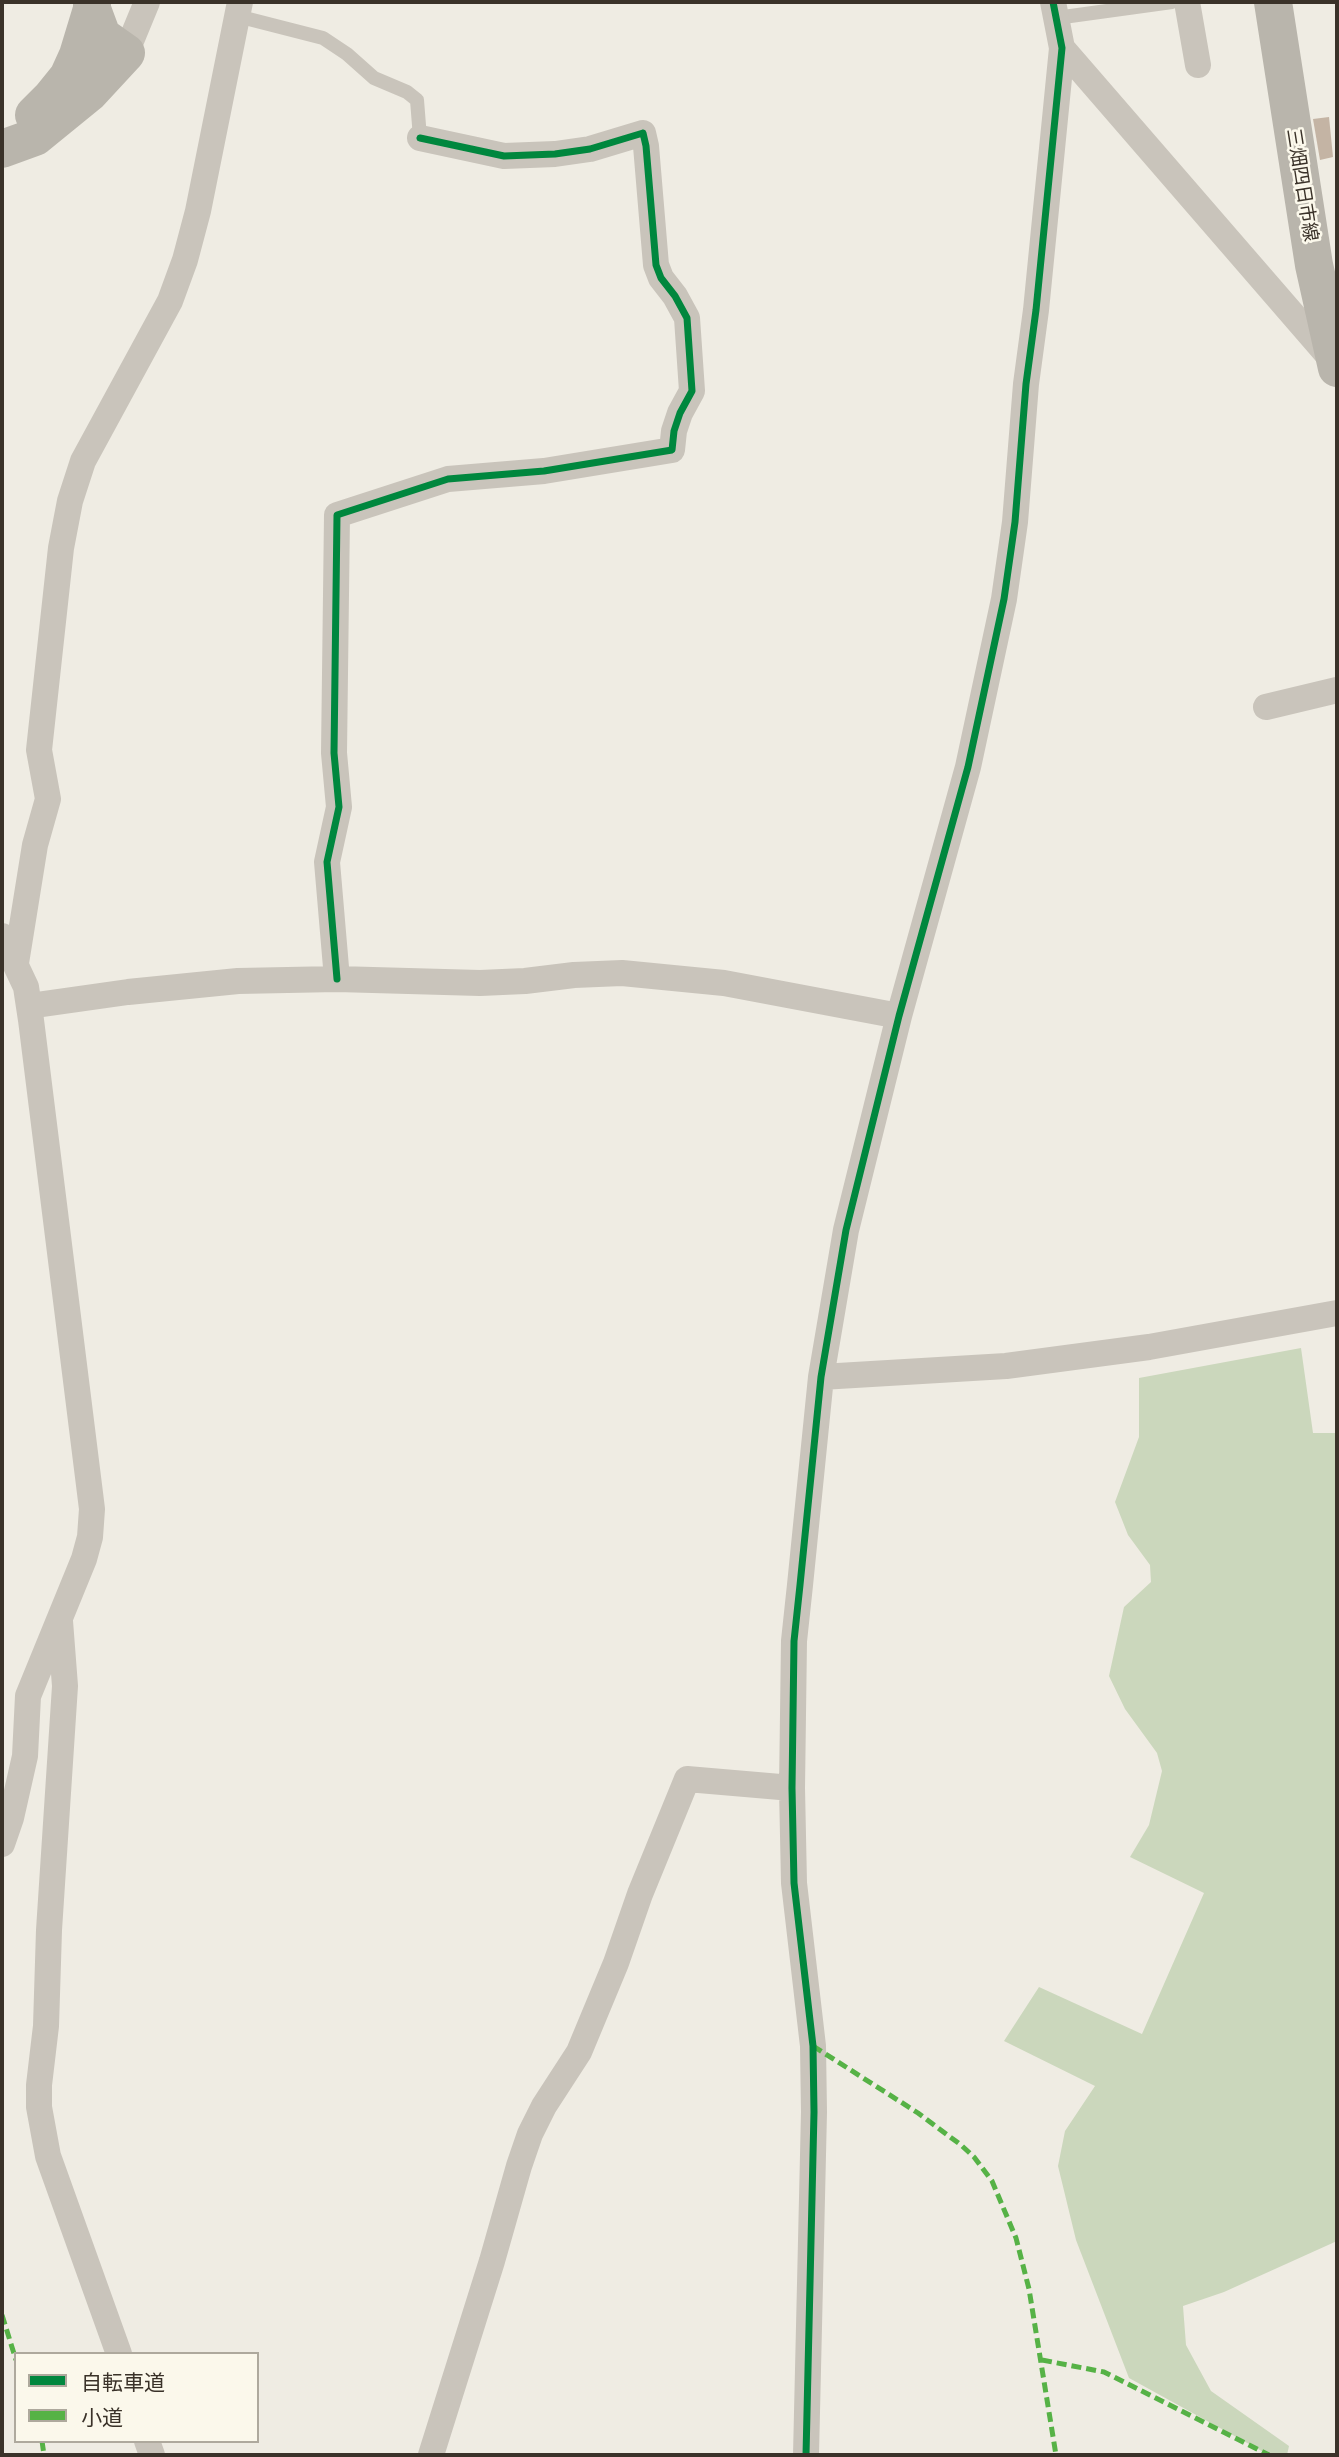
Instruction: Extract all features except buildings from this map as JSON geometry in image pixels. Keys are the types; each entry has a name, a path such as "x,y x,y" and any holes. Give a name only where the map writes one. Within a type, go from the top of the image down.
{"main road":[{"name":"三畑四日市線","path":"1273,2 1314,265 1337,367"},
{"path":"2,149 35,137 89,93 126,53 102,36 92,5"},
{"path":"2,142 51,99 68,77 78,55 92,5"}],"street":[{"path":"126,53 147,2"},
{"path":"1187,2 1198,65"},
{"path":"16,963 36,845 48,799 39,750 61,548 69,501 83,461 170,301 185,260 198,211 238,9"},
{"path":"806,2455 814,2112 813,2046 794,1883 794,1641 821,1377 846,1230 899,1016 968,767 1004,599 1062,48 1055,10"},
{"path":"1062,48 1337,367"},
{"path":"337,979 327,862 339,807 334,753 337,515 448,479 544,471 672,450 680,413 692,391 687,318 661,278 656,265 643,133 590,149 555,154 504,156 420,138"},
{"path":"1266,707 1337,690"},
{"path":"2,936 26,987 29,1006 92,1510 90,1536 60,1620 42,1657 28,1696 24,1756 11,1818 2,1843"},
{"path":"29,1006 128,992 238,981 337,979 466,983 622,973 724,983 899,1016"},
{"path":"821,1377 1006,1366 1149,1347 1337,1313"},
{"path":"60,1620 65,1686 39,2107 48,2155 118,2352"},
{"path":"431,2455 530,2134 544,2106 579,2052 687,1779 792,1788"}],"lane":[{"path":"1055,10 1172,2"},
{"path":"238,9 323,38 347,54 374,78 407,92 417,100 420,138"}],"green space":[{"path":"1301,1348 1313,1433 1337,1433 1337,2241 1224,2292 1183,2306 1186,2345 1211,2391 1289,2446 1287,2455 1269,2455 1129,2378 1076,2240 1058,2166 1065,2131 1095,2086 1004,2041 1039,1987 1142,2034 1204,1893 1130,1857 1149,1825 1162,1771 1157,1753 1125,1709 1109,1676 1124,1607 1151,1582 1150,1565 1128,1535 1115,1502 1139,1437 1139,1378"}],"marked path":[{"path":"813,2046 918,2113 961,2145 992,2181 1016,2238 1029,2289 1056,2455"},
{"path":"2,2315 14,2354"},
{"path":"1042,2360 1104,2372 1269,2455"},
{"path":"42,2443 44,2455"}],"cycle path":[{"path":"806,2455 814,2112 813,2046 794,1883 794,1641 821,1377 846,1230 899,1016 968,767 1004,599 1015,522 1026,384 1062,48 1053,2"},
{"path":"337,979 327,862 339,807 334,753 337,515 448,479 544,471 672,450 680,413 692,391 687,318 661,278 656,265 643,133 590,149 555,154 504,156 420,138"}]}
